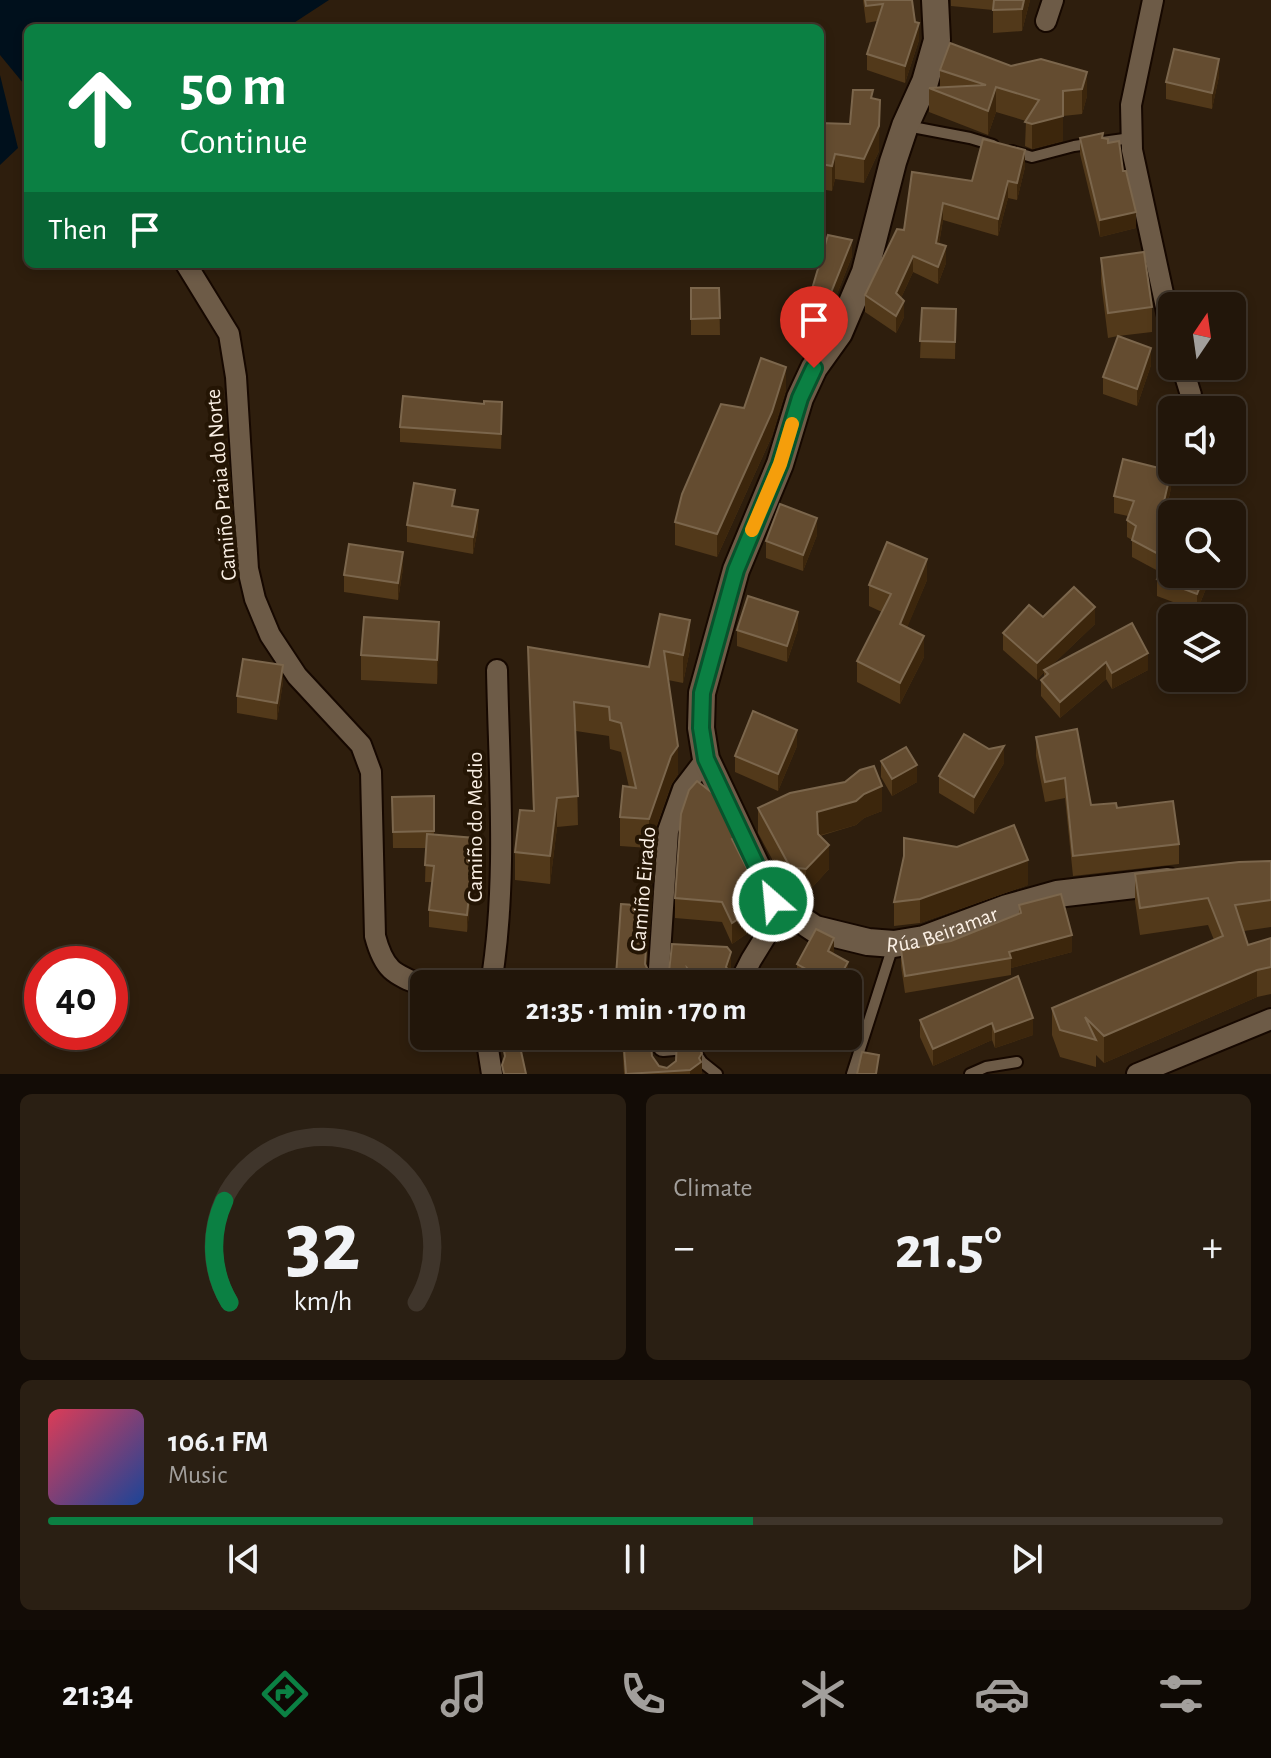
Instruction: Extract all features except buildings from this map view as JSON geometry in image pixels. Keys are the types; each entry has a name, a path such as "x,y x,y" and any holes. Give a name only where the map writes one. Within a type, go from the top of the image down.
{"street":[{"name":"Rúa Beiramar","path":"935,0 937,40 925,82 905,126 865,272 839,333 814,368 800,398 780,464 736,570 702,693 701,728 706,759 773,901 815,929 868,942 894,944 924,939 1007,908 1057,894 1191,878"},
{"path":"1046,21 1053,0"},
{"path":"1153,0 1131,105 1131,138 1163,292"},
{"name":"Camiño Praia do Norte","path":"188,268 229,334 236,377 248,569 255,599 270,635 297,676 361,745 371,772 375,936 387,967 410,981"},
{"path":"1186,380 1191,395"},
{"name":"Camiño do Medio","path":"493,970 499,913 497,670"},
{"name":"Camiño Eirado","path":"659,970 668,831 683,789 706,759"},
{"path":"746,970 783,908"},
{"path":"1137,1074 1271,1019"},
{"path":"488,1050 492,1074"}],"lane":[{"path":"905,126 970,138 1032,157 1074,146 1131,138"},
{"path":"852,1074 894,944"},
{"path":"699,1050 702,1062 717,1074"},
{"path":"970,1074 986,1067 1017,1062"}],"water":[{"path":"0,0 329,0 292,24 24,24 24,84 0,55"},
{"path":"0,75 18,148 0,165"}],"slow traffic":[{"path":"752,530 780,464 792,424"}],"route":[{"path":"773,901 706,759 701,728 702,693 736,570 780,464 800,398 814,368"}]}
